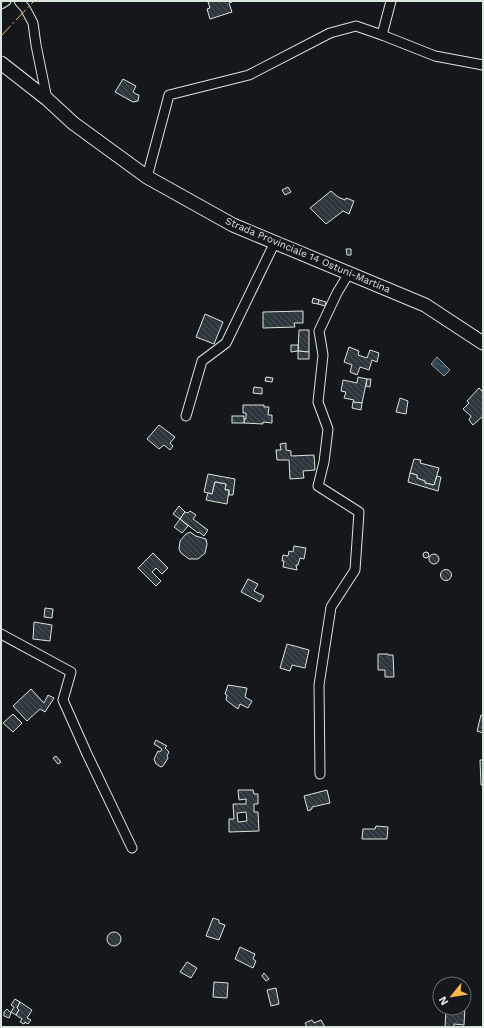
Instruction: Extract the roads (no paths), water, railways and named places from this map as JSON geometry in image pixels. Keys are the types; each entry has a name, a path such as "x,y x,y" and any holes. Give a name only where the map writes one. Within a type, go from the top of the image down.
{"main road":[{"name":"Strada Provinciale 14 Ostuni-Martina","path":"1,63 47,99 73,123 147,177 233,225 424,305 483,343"}],"street":[{"path":"1,4 6,1"},
{"path":"19,1 25,8 33,23 36,46 47,99"},
{"path":"382,35 391,1"},
{"path":"147,177 169,95 249,75 330,33 356,26 435,56 483,65"},
{"path":"186,416 202,361 226,343 275,242"},
{"path":"320,774 319,685 331,607 355,570 359,512 318,486 324,462 328,429 318,402 323,355 319,331 337,293 349,273"},
{"path":"1,634 71,672 63,700 132,848"}],"water":[{"path":"437,357 450,370 444,376 431,364"}]}
